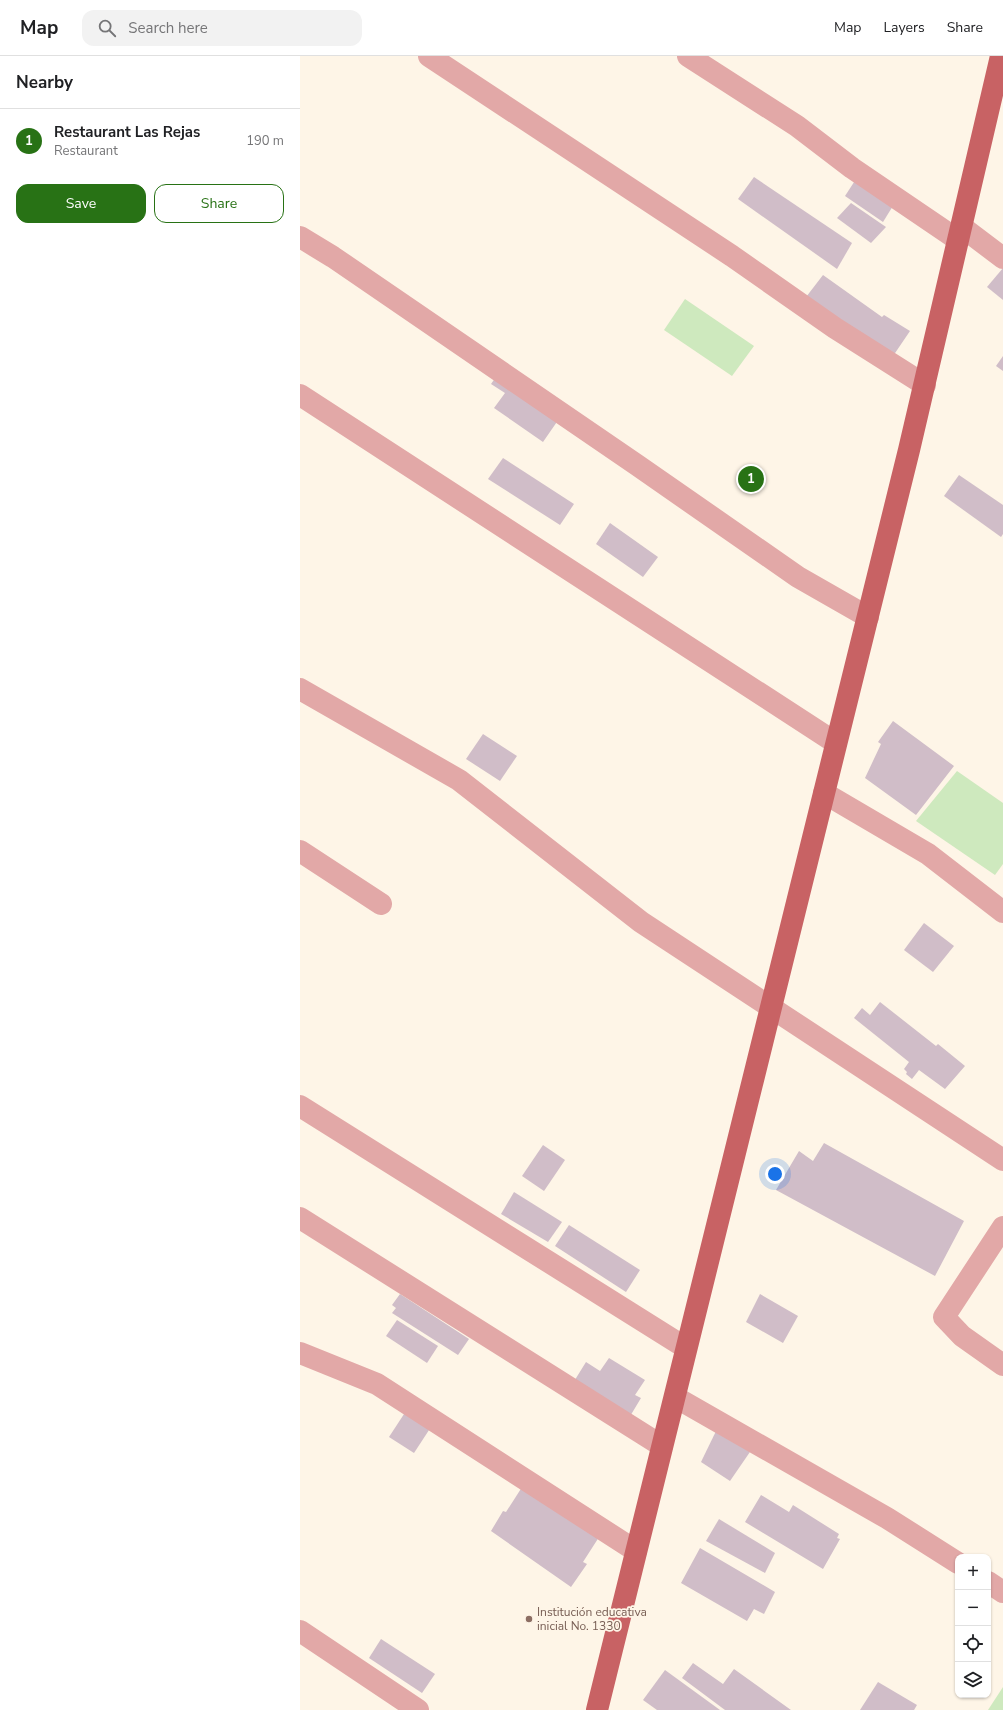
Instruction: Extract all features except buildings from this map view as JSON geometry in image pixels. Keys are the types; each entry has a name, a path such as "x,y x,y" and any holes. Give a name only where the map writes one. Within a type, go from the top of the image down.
{"main road":[{"path":"597,1710 925,385 1000,57"}],"street":[{"path":"429,56 732,256 835,328 925,385"},
{"path":"688,56 797,126 852,168 960,234 1003,258"},
{"path":"300,237 333,257 798,577 868,617"},
{"path":"300,396 836,743"},
{"path":"303,697 459,780 641,922 1003,1160"},
{"path":"824,793 928,854 1003,912"},
{"path":"300,851 382,904"},
{"path":"300,1106 686,1348"},
{"path":"300,1218 662,1446"},
{"path":"1003,1227 944,1318 962,1336 1003,1365"},
{"path":"300,1353 377,1384 636,1551"},
{"path":"675,1397 887,1518 955,1561"},
{"path":"991,1584 1003,1592"},
{"path":"300,1631 418,1710"}],"green space":[{"path":"685,299 754,346 732,376 664,330"},
{"path":"957,771 1003,803 1003,864 995,875 916,821"},
{"path":"1003,1687 1003,1710 988,1710"}],"place":[{"name":"Restaurant Las Rejas","path":"751,479"},
{"name":"Institución educativa inicial No. 1330","path":"529,1619"}]}
